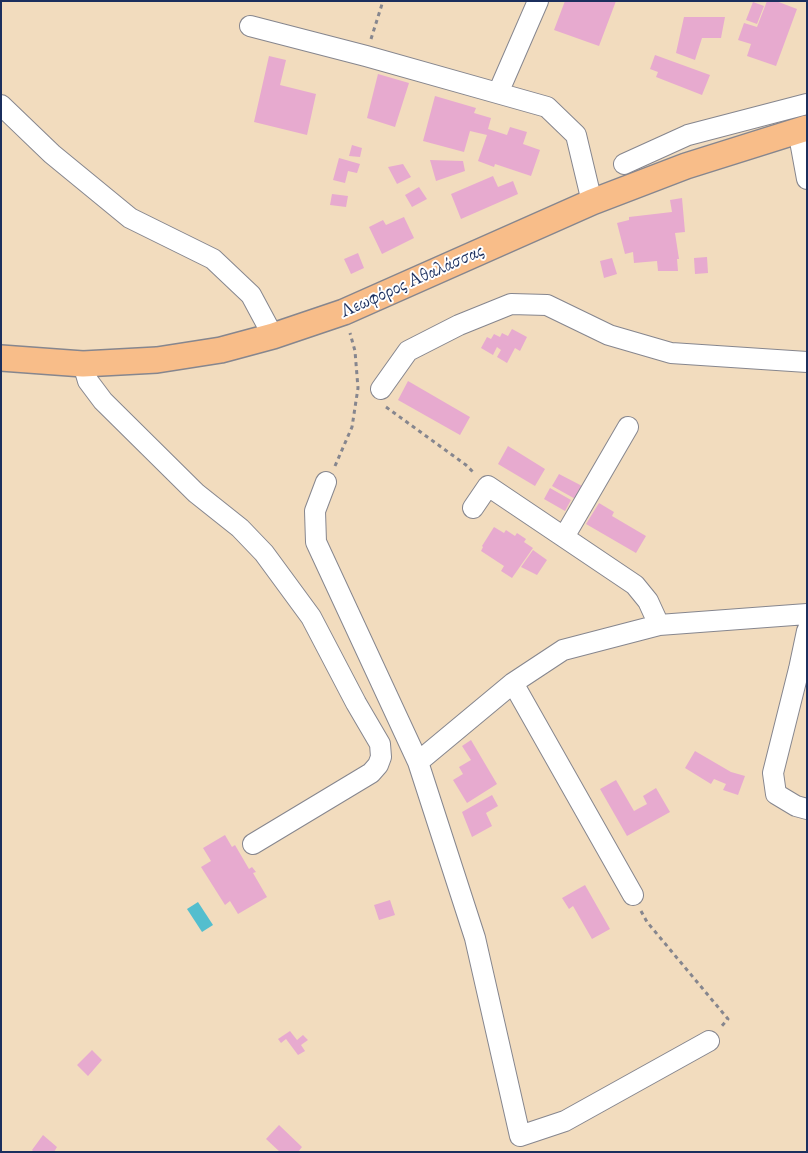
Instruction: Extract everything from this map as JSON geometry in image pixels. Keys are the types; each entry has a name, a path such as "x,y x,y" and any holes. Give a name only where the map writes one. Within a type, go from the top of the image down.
{"main road":[{"name":"Λεωφόρος Αθαλάσσας","path":"1,358 83,364 166,358 221,350 273,336 344,312 592,202 696,163 802,129"}],"street":[{"path":"498,93 538,1"},
{"path":"250,26 366,56 547,107 576,134 592,202"},
{"path":"624,164 688,135 807,104"},
{"path":"1,106 52,154 130,218 213,259 251,295 273,336"},
{"path":"802,129 807,179"},
{"path":"688,135 696,163"},
{"path":"381,389 408,351 459,325 511,304 546,305 609,335 671,353 807,362"},
{"path":"83,364 88,381 103,400 196,493 240,528 264,553 312,617 356,703 380,744 381,757 378,765 371,773 253,844"},
{"path":"564,537 628,427"},
{"path":"326,482 315,511 316,542 418,762 475,938 520,1144 709,1041"},
{"path":"473,508 488,486 635,585 648,601 659,625"},
{"path":"418,762 513,683 564,650 659,625 807,614"},
{"path":"807,631 773,773 776,794 796,806 807,809"},
{"path":"513,683 633,894"}],"path":[{"path":"366,56 382,1"},
{"path":"326,482 338,461 352,427 358,388 355,351 344,312"},
{"path":"381,389 384,405 466,465 488,486"},
{"path":"633,894 647,922 728,1019 709,1041"}],"water":[{"path":"198,902 213,925 202,932 187,909"}],"building":[{"path":"565,1 616,1 599,46 554,30"},
{"path":"767,1 776,1 797,9 776,66 747,56 751,44 738,40 744,23 757,27"},
{"path":"753,2 764,6 757,24 746,20"},
{"path":"684,17 725,17 721,38 702,38 695,60 676,53"},
{"path":"655,55 710,75 702,95 656,77 658,72 650,69"},
{"path":"269,56 286,60 280,85 316,94 307,135 254,122"},
{"path":"378,74 409,83 395,127 367,118"},
{"path":"435,96 476,108 474,113 491,118 488,129 507,135 510,127 527,132 523,144 540,150 531,176 495,164 494,167 478,161 487,135 470,131 464,152 423,141"},
{"path":"352,145 362,148 360,157 349,156"},
{"path":"339,158 360,164 357,173 348,171 345,183 333,180"},
{"path":"430,160 463,161 465,171 436,181"},
{"path":"403,164 411,177 397,184 388,167"},
{"path":"493,176 498,187 513,181 518,194 461,219 451,194"},
{"path":"419,187 427,199 412,207 405,195"},
{"path":"332,194 348,196 346,207 330,205"},
{"path":"682,198 685,232 675,233 679,259 677,259 678,271 658,271 657,261 634,263 633,252 625,254 617,223 629,220 629,217 672,212 670,200"},
{"path":"404,217 414,238 382,254 369,227 383,220 386,225"},
{"path":"358,253 364,268 351,274 344,259"},
{"path":"707,257 708,273 695,274 694,258"},
{"path":"612,258 617,274 604,278 600,261"},
{"path":"512,329 527,337 520,351 515,348 507,363 497,357 501,350 497,347 493,355 481,348 487,337 491,339 494,334 500,337 502,333 508,336"},
{"path":"408,381 470,417 460,435 398,400"},
{"path":"508,446 545,469 535,486 498,464"},
{"path":"559,474 586,488 579,501 552,486"},
{"path":"550,488 571,500 565,511 544,499"},
{"path":"599,503 614,512 612,516 646,536 636,553 586,524"},
{"path":"494,527 504,533 506,530 515,536 517,533 526,539 524,542 533,548 512,578 501,571 504,566 481,551 482,546"},
{"path":"533,550 547,560 537,575 521,567"},
{"path":"471,740 497,784 467,803 453,780 463,774 459,767 471,760 462,746"},
{"path":"695,751 731,772 745,776 738,795 723,790 726,784 714,779 711,784 685,768"},
{"path":"616,780 634,811 647,804 643,796 656,788 670,812 627,836 600,789"},
{"path":"492,795 498,806 486,813 492,826 472,837 462,812"},
{"path":"225,835 232,847 235,845 249,869 252,867 256,872 253,873 267,897 238,914 230,901 225,905 201,867 211,861 203,848"},
{"path":"585,885 610,929 592,939 573,906 569,909 562,898"},
{"path":"390,900 395,915 379,920 374,905"},
{"path":"290,1031 297,1040 303,1035 308,1040 301,1045 305,1051 298,1055 286,1039 281,1043 278,1039"},
{"path":"92,1050 102,1060 88,1076 77,1065"},
{"path":"279,1125 302,1147 298,1152 280,1152 266,1139"},
{"path":"43,1135 57,1147 54,1152 34,1152 32,1150"}]}
